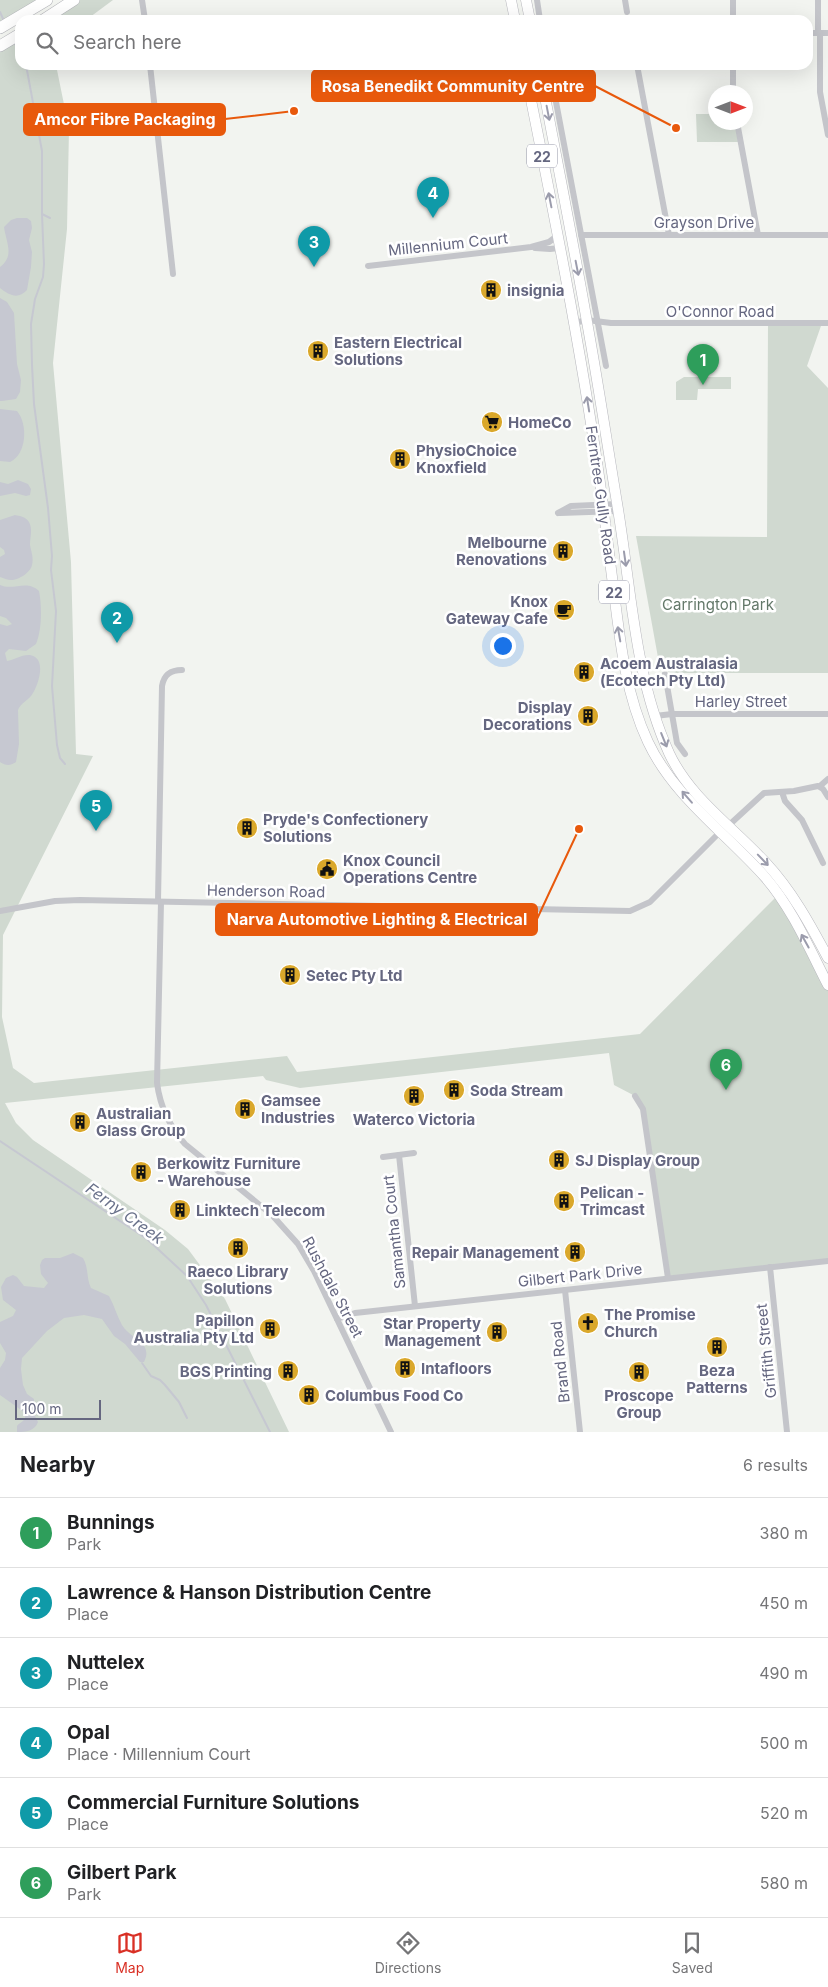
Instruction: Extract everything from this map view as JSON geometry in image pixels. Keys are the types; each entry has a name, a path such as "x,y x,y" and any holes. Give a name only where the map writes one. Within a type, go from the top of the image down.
{"highway":[{"path":"22,15 47,0"},
{"path":"51,15 74,0"},
{"path":"0,28 15,19"},
{"path":"4,44 15,38"}],"main road":[{"path":"511,0 514,15"},
{"path":"526,0 529,15"},
{"name":"Ferntree Gully Road","path":"525,70 574,323 603,508 618,624 627,678 638,718 649,744 673,781 724,829 764,861 790,893 828,958"},
{"name":"Ferntree Gully Road","path":"540,70 568,221 593,325 638,643 655,716 662,736 679,770 724,829 777,893 828,985"},
{"path":"559,248 565,240 568,221"},
{"path":"638,718 655,716"}],"street":[{"path":"142,0 144,15"},
{"path":"536,0 539,15"},
{"path":"625,0 627,12"},
{"path":"733,0 733,15"},
{"path":"818,0 820,92 828,131"},
{"path":"813,33 828,33"},
{"path":"151,70 173,274"},
{"name":"Ferntree Gully Road","path":"550,70 581,235 593,325 606,366"},
{"path":"638,70 669,235"},
{"path":"733,70 733,85"},
{"path":"738,130 758,235"},
{"name":"Grayson Drive","path":"581,235 828,235"},
{"name":"Millennium Court","path":"368,266 531,247 549,242 557,236"},
{"name":"Millennium Court","path":"531,247 559,248"},
{"name":"O'Connor Road","path":"574,323 593,325 611,323 828,323"},
{"path":"603,508 571,506 558,512 618,507"},
{"name":"Rushdale Street","path":"182,670 167,674 162,686 157,1078 160,1100 174,1131 185,1144 265,1209 287,1231 310,1265 391,1432"},
{"path":"664,674 677,743 685,754"},
{"name":"Harley Street","path":"655,716 672,714 828,714"},
{"path":"828,779 820,786 828,797"},
{"name":"Henderson Road","path":"0,911 67,900 630,911 650,902 761,794 820,786"},
{"path":"782,792 784,801 802,820 823,863"},
{"path":"635,1096 642,1109 668,1278"},
{"name":"Samantha Court","path":"383,1156 414,1153"},
{"name":"Samantha Court","path":"399,1155 415,1306"},
{"name":"Gilbert Park Drive","path":"336,1319 352,1313 828,1261"},
{"name":"Griffith Street","path":"770,1267 787,1432"},
{"name":"Brand Road","path":"565,1290 580,1432"}],"green space":[{"path":"0,0 47,0 22,15 15,15 15,19 0,28"},
{"path":"74,0 113,0 93,15 51,15"},
{"path":"15,37 15,70 57,70 69,129 67,229 53,363 71,562 76,754 93,756 3,935 2,1017 13,1068 34,1083 287,1056 297,1072 640,1034 778,895 828,985 828,1261 668,1278 643,1109 635,1096 614,1085 609,1053 300,1088 266,1080 263,1076 5,1103 16,1123 33,1140 165,1230 188,1249 225,1299 289,1432 0,1432 0,46"},
{"path":"696,114 708,114 708,130 738,130 740,142 697,142"},
{"name":"Carrington Park","path":"768,323 822,323 807,366 828,388 828,673 670,673 659,663 636,536 767,537"},
{"path":"684,377 731,377 731,389 698,389 697,400 676,400 676,382"}],"shaded area":[{"path":"27,218 31,221 32,228 29,240 32,252 27,290 17,296 0,288 0,267 5,263 8,253 8,243 4,227 11,220"},
{"path":"0,298 7,302 14,313 17,364 21,380 20,392 16,399 2,401 0,401"},
{"path":"0,409 17,411 23,423 23,446 16,458 10,462 0,461"},
{"path":"18,480 28,484 31,489 30,495 26,496 15,493 0,496 0,482 8,484"},
{"path":"15,515 28,520 30,525 30,545 33,562 31,568 24,575 18,579 10,580 0,577 0,557 5,554 4,550 0,547 0,520"},
{"path":"0,585 10,587 30,586 39,591 41,604 41,618 36,644 26,651 9,649 5,653 7,661 24,655 35,657 39,661 40,667 39,680 34,692 18,710 19,744 16,762 8,765 0,762 0,624 7,626 12,624 6,618 0,616"},
{"path":"73,1253 83,1258 91,1288 109,1296 122,1325 144,1345 146,1355 144,1362 140,1362 125,1344 114,1336 102,1319 84,1315 64,1318 47,1331 22,1358 23,1385 27,1394 34,1399 34,1414 38,1422 32,1429 17,1432 17,1426 25,1419 24,1412 0,1395 0,1368 5,1360 6,1353 0,1343 0,1322 13,1316 16,1310 3,1300 1,1287 6,1278 13,1275 24,1286 44,1288 48,1283 41,1274 40,1265 42,1260 45,1258 60,1258"}],"waterway":[{"path":"0,12 4,21"},
{"path":"27,70 42,151 42,214 50,218"},
{"path":"42,214 44,264 43,277 35,299 31,324 32,365 34,404 48,508 52,556 51,570 56,611 52,686 57,745 60,758 65,764"},
{"name":"Ferny Creek","path":"0,1141 147,1239 187,1276 206,1305 270,1432"},
{"path":"142,1363 151,1376 160,1380 179,1402 187,1418"}],"place":[{"name":"Amcor Fibre Packaging","path":"294,111"},
{"name":"Rosa Benedikt Community Centre","path":"676,128"},
{"name":"Opal","path":"433,218"},
{"name":"Nuttelex","path":"314,267"},
{"name":"insignia","path":"491,290"},
{"name":"Eastern Electrical Solutions","path":"318,351"},
{"name":"Bunnings","path":"703,385"},
{"name":"HomeCo","path":"492,422"},
{"name":"PhysioChoice Knoxfield","path":"400,459"},
{"name":"Melbourne Renovations","path":"563,551"},
{"name":"Knox Gateway Cafe","path":"564,610"},
{"name":"Lawrence & Hanson Distribution Centre","path":"117,643"},
{"name":"Acoem Australasia (Ecotech Pty Ltd)","path":"584,672"},
{"name":"Display Decorations","path":"588,716"},
{"name":"Pryde's Confectionery Solutions","path":"247,828"},
{"name":"Narva Automotive Lighting & Electrical","path":"579,829"},
{"name":"Commercial Furniture Solutions","path":"96,831"},
{"name":"Knox Council Operations Centre","path":"327,869"},
{"name":"Setec Pty Ltd","path":"290,975"},
{"name":"Soda Stream","path":"454,1090"},
{"name":"Gilbert Park","path":"726,1090"},
{"name":"Waterco Victoria","path":"414,1096"},
{"name":"Gamsee Industries","path":"245,1109"},
{"name":"Australian Glass Group","path":"80,1122"},
{"name":"SJ Display Group","path":"559,1160"},
{"name":"Berkowitz Furniture - Warehouse","path":"141,1172"},
{"name":"Pelican - Trimcast","path":"564,1201"},
{"name":"Linktech Telecom","path":"180,1210"},
{"name":"Raeco Library Solutions","path":"238,1248"},
{"name":"Repair Management","path":"575,1252"},
{"name":"The Promise Church","path":"588,1323"},
{"name":"Papillon Australia Pty Ltd","path":"270,1329"},
{"name":"Star Property Management","path":"497,1332"},
{"name":"Beza Patterns","path":"717,1347"},
{"name":"Intafloors","path":"405,1368"},
{"name":"BGS Printing","path":"288,1371"},
{"name":"Proscope Group","path":"639,1372"},
{"name":"Columbus Food Co","path":"309,1395"}]}
